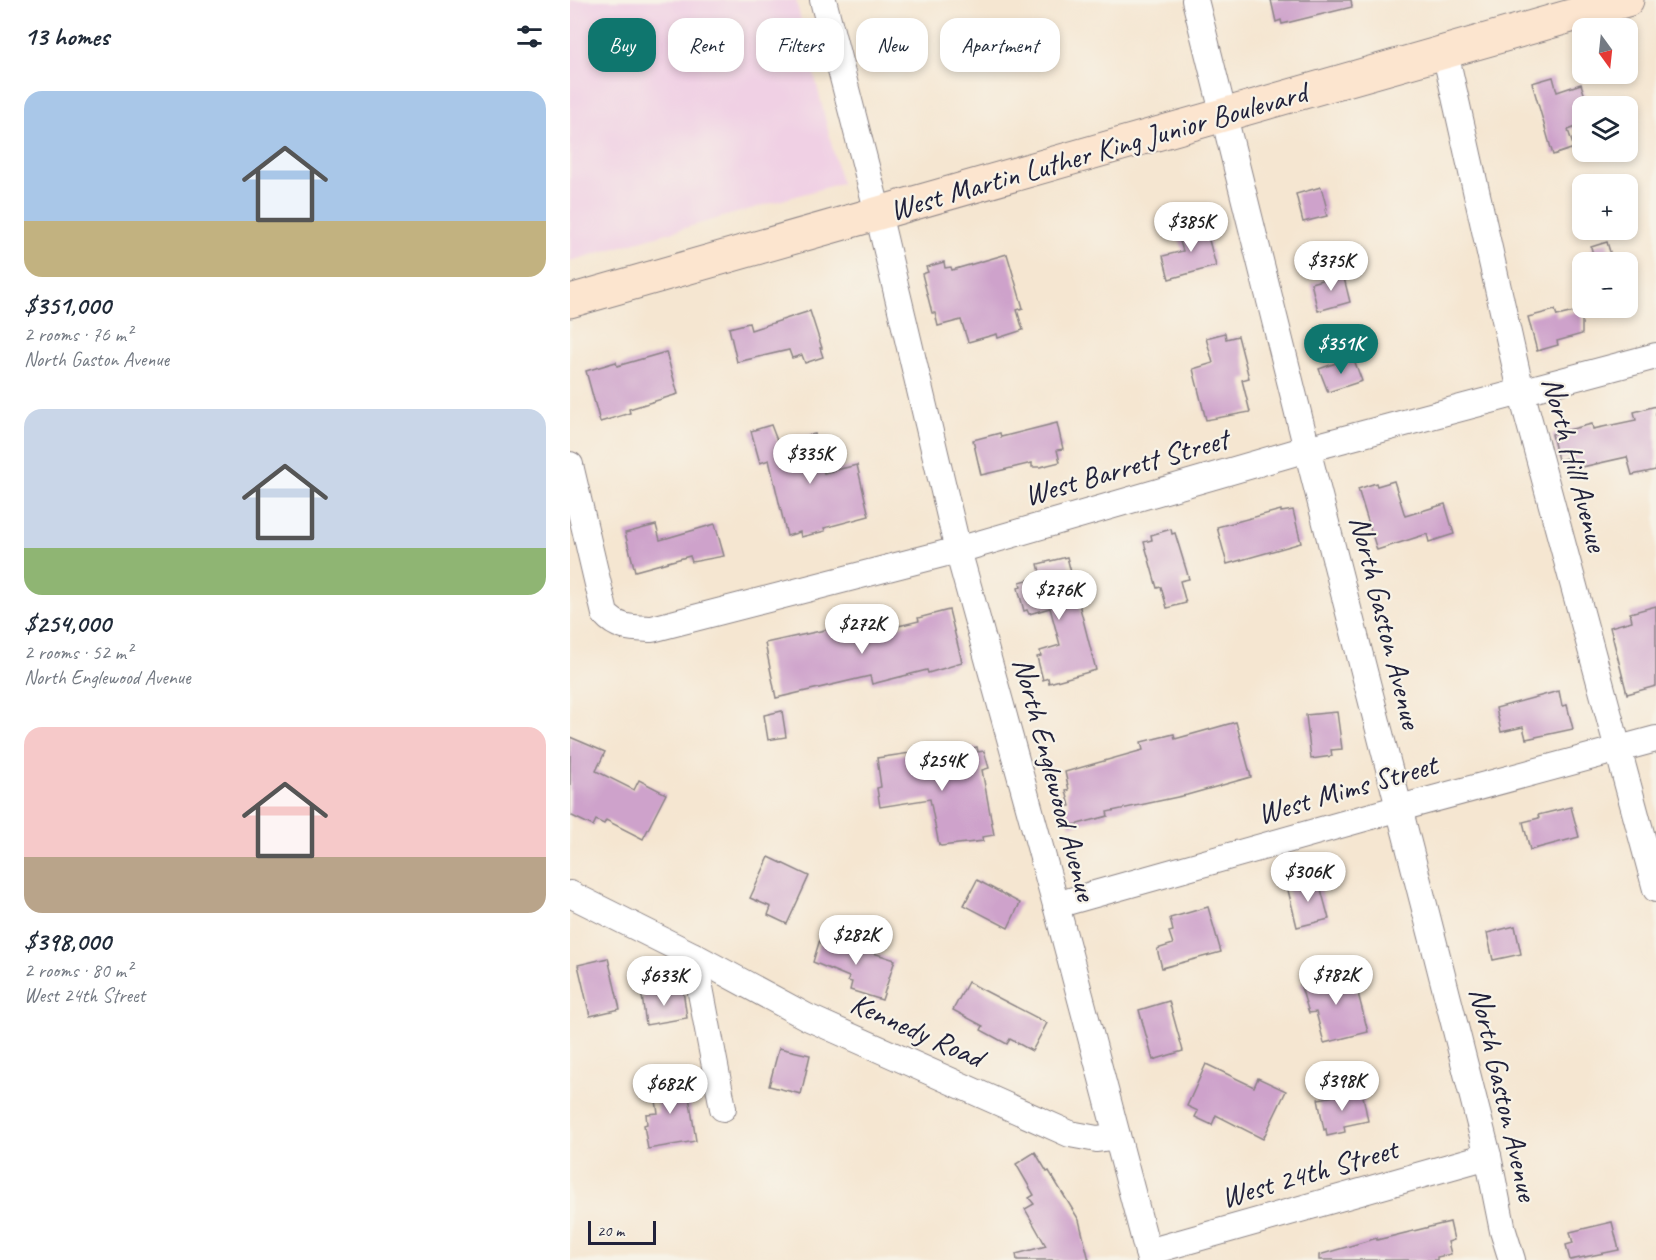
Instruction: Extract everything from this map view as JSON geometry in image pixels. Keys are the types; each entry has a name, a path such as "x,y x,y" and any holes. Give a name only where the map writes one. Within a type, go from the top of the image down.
{"main road":[{"name":"West Martin Luther King Junior Boulevard","path":"570,301 1627,0"}],"street":[{"name":"North Englewood Avenue","path":"823,0 878,213 958,550 1056,905 1149,1256"},
{"name":"North Gaston Avenue","path":"1195,0 1488,1156 1503,1231 1512,1260"},
{"name":"North Hill Avenue","path":"1445,52 1521,391 1656,889"},
{"name":"West Barrett Street","path":"570,465 605,614 614,624 627,628 652,629 958,550 1307,449 1656,356"},
{"name":"West Mims Street","path":"1056,905 1656,739"},
{"name":"Kennedy Road","path":"570,894 694,956 807,1017 1070,1134 1096,1139 1117,1136"},
{"path":"694,956 723,1108"},
{"name":"West 24th Street","path":"1149,1256 1488,1156"}],"shaded area":[{"path":"570,0 796,0 800,18 756,18 756,72 814,72 841,183 570,261"}],"building":[{"path":"1271,0 1351,0 1352,7 1282,24 1281,20 1276,22"},
{"path":"1553,77 1557,92 1581,84 1585,96 1572,96 1572,129 1568,130 1572,149 1553,155 1532,83"},
{"path":"1321,187 1327,216 1303,222 1296,194"},
{"path":"1204,222 1216,266 1169,279 1163,256 1183,251 1177,232 1188,229 1187,226"},
{"path":"1607,242 1610,252 1592,252 1591,247"},
{"path":"1007,254 1023,308 1017,310 1023,330 998,338 997,334 968,342 961,320 938,326 935,313 932,313 922,274 928,272 926,267 944,262 945,268 951,267 952,270"},
{"path":"1343,274 1350,302 1318,311 1311,283"},
{"path":"1555,310 1557,316 1572,312 1572,318 1582,318 1582,334 1557,341 1558,345 1537,351 1528,317"},
{"path":"810,311 823,357 805,363 802,355 792,358 789,350 737,362 729,328 749,323 751,330"},
{"path":"1225,333 1226,339 1238,336 1249,378 1242,380 1250,412 1206,420 1193,369 1213,363 1206,338"},
{"path":"666,352 678,394 629,409 630,413 600,422 586,371 616,362 617,366"},
{"path":"1353,357 1362,381 1328,392 1319,369"},
{"path":"1656,406 1656,470 1632,475 1627,457 1573,469 1570,457 1558,460 1552,434 1592,424 1593,429 1636,420 1634,412"},
{"path":"1057,423 1063,449 1057,450 1060,462 1040,467 1032,467 1032,463 981,475 973,440 1000,433 1001,437"},
{"path":"771,425 778,443 815,434 824,473 857,465 869,516 824,528 825,531 801,537 800,532 787,536 769,460 760,463 751,431"},
{"path":"1394,481 1405,516 1445,504 1454,534 1429,542 1427,534 1377,550 1358,489 1376,483 1377,486"},
{"path":"1281,510 1281,512 1293,510 1301,543 1227,564 1217,527"},
{"path":"715,524 724,556 692,562 690,556 635,571 625,533 656,525 660,540"},
{"path":"1171,529 1172,534 1175,533 1189,579 1180,581 1186,603 1167,608 1161,587 1157,588 1144,542 1152,540 1151,535"},
{"path":"1067,557 1096,670 1049,683 1048,678 1043,680 1037,657 1041,656 1040,651 1060,645 1050,608 1029,614 1027,610 1024,611 1018,588 1021,587 1020,582 1041,576 1038,564"},
{"path":"1656,606 1656,686 1627,694 1610,627 1632,621 1630,613"},
{"path":"949,610 962,662 928,673 927,670 872,684 870,676 776,698 765,643 839,627 840,630 847,629 850,641"},
{"path":"1559,691 1562,706 1567,705 1573,729 1526,739 1523,727 1501,732 1496,708"},
{"path":"782,711 786,737 768,740 764,715"},
{"path":"1337,712 1342,749 1331,750 1332,756 1311,759 1306,715"},
{"path":"1236,722 1251,777 1187,795 1107,812 1108,816 1070,826 1064,807 1070,806 1065,772 1143,750 1141,742 1174,734 1175,739"},
{"path":"570,737 605,752 596,771 634,790 639,780 666,794 643,839 606,820 604,824 596,820 593,826 570,815"},
{"path":"977,747 978,752 984,751 989,768 982,770 994,835 982,837 983,841 941,846 930,799 880,807 877,788 881,787 877,758 910,753 910,757 917,756 918,761"},
{"path":"1571,807 1579,837 1530,850 1523,822 1539,818 1538,815"},
{"path":"769,857 809,876 787,924 768,915 771,907 750,898"},
{"path":"1318,878 1329,919 1297,927 1287,886"},
{"path":"977,880 1020,903 1008,928 964,905"},
{"path":"1208,907 1221,952 1162,968 1157,949 1173,944 1169,932 1173,931 1170,918"},
{"path":"1515,926 1521,954 1493,960 1487,933"},
{"path":"821,936 895,960 882,1000 850,990 852,982 848,981 849,977 813,962"},
{"path":"608,958 620,1009 590,1016 578,965"},
{"path":"1352,970 1368,1032 1324,1043 1316,1012 1309,1013 1300,984"},
{"path":"968,982 1047,1023 1032,1051 1010,1039 1007,1044 981,1030 983,1026 953,1010"},
{"path":"683,990 687,1018 646,1025 642,996"},
{"path":"1169,1001 1183,1051 1153,1060 1139,1010"},
{"path":"779,1048 810,1055 801,1094 769,1086"},
{"path":"1206,1064 1254,1087 1258,1078 1286,1091 1263,1139 1216,1115 1212,1125 1195,1117 1198,1111 1187,1106"},
{"path":"679,1073 683,1097 689,1096 696,1141 648,1149 644,1125 647,1124 646,1114 658,1113 652,1077"},
{"path":"1362,1091 1368,1121 1344,1126 1345,1132 1327,1136 1318,1099"},
{"path":"1035,1152 1079,1220 1089,1260 1017,1260 1016,1254 1046,1246 1025,1209 1034,1204 1029,1198 1034,1195 1016,1164"},
{"path":"1450,1222 1454,1240 1448,1242 1451,1254 1437,1257 1437,1260 1319,1260 1319,1255 1377,1238 1377,1240"},
{"path":"1612,1222 1619,1250 1570,1260 1566,1245 1573,1243 1570,1232"}]}
